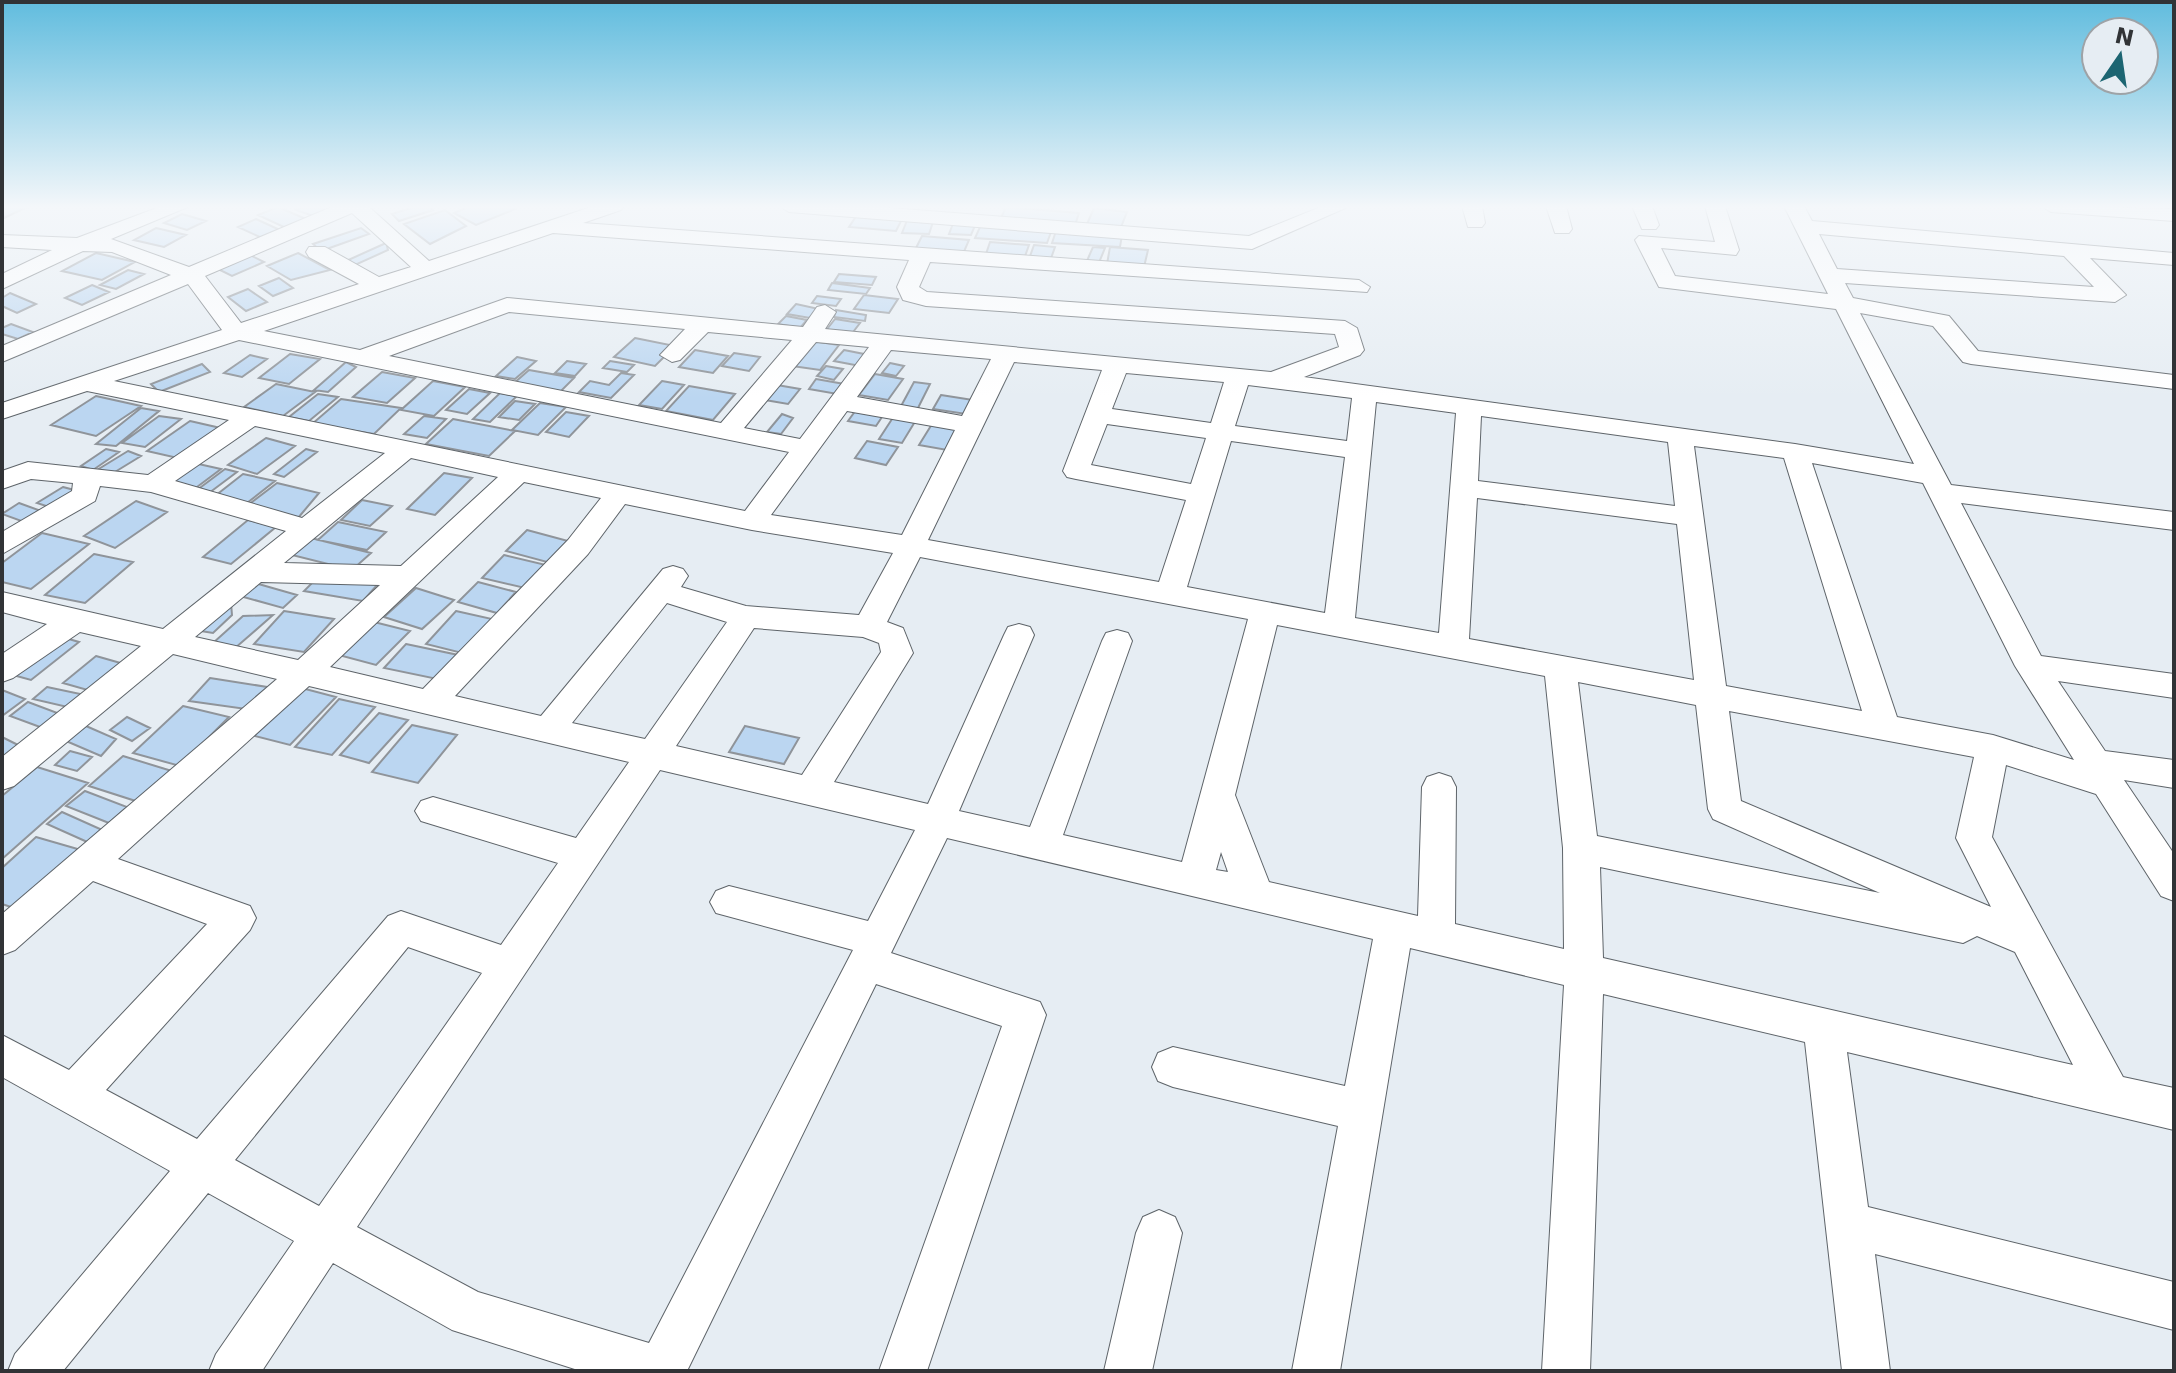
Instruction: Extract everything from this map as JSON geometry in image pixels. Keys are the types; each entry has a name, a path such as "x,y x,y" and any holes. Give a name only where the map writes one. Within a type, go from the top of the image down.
{"street":[{"path":"2,282 26,270"},
{"path":"178,270 193,276 236,332 806,448"},
{"path":"2,355 207,270"},
{"path":"350,270 377,285"},
{"path":"2,411 423,270"},
{"path":"916,270 908,287 911,295 1345,328 1352,350 1275,380"},
{"path":"1026,306 1039,270"},
{"path":"1112,312 1122,270"},
{"path":"1136,270 1359,287"},
{"path":"1661,270 1667,282 1844,303 1941,321 1971,357 2174,382"},
{"path":"1826,270 2031,666 2174,885"},
{"path":"1829,275 2115,295 2090,270"},
{"path":"361,358 507,305 1006,353 1122,368 1275,380 1795,452 1937,484 2174,521"},
{"path":"727,432 825,312"},
{"path":"672,355 703,324"},
{"path":"752,521 885,342"},
{"path":"867,626 879,611 1006,353"},
{"path":"1122,368 1098,415 1076,471 1201,494"},
{"path":"2,387 124,370"},
{"path":"1170,594 1238,376"},
{"path":"86,383 752,521 911,546 1993,748 2102,774 2174,774"},
{"path":"1339,626 1365,392"},
{"path":"841,402 970,425"},
{"path":"1453,647 1469,407"},
{"path":"1098,415 1358,451"},
{"path":"153,484 251,417"},
{"path":"1680,436 1708,695 1725,809 2028,940"},
{"path":"2,776 406,449"},
{"path":"1795,452 1884,728"},
{"path":"2,481 28,470 92,484 153,484 292,524"},
{"path":"2,938 303,674 519,472"},
{"path":"2,545 92,484"},
{"path":"1464,488 1689,517"},
{"path":"429,703 578,547 619,493"},
{"path":"255,572 408,576"},
{"path":"547,731 667,584 746,617 867,626 892,636 897,653 810,792"},
{"path":"2,602 2174,1109"},
{"path":"1195,882 1265,612"},
{"path":"233,1371 746,617"},
{"path":"2,670 75,620"},
{"path":"2,1055 469,1313 661,1371 937,822 1019,635"},
{"path":"1041,846 1117,641"},
{"path":"2031,666 2174,686"},
{"path":"1560,667 1581,848 1584,973 1572,1366"},
{"path":"1993,748 1974,838 2111,1096"},
{"path":"1436,938 1439,787"},
{"path":"1218,796 1256,897"},
{"path":"433,811 584,856"},
{"path":"1581,848 2028,940"},
{"path":"74,1094 237,918 87,863"},
{"path":"729,902 872,952 1026,1015 903,1371"},
{"path":"32,1371 206,1167 401,928 509,965"},
{"path":"1316,1371 1394,929"},
{"path":"1824,1029 1866,1371"},
{"path":"1173,1067 1362,1111"},
{"path":"1848,1225 2174,1306"},
{"path":"1128,1371 1159,1233"}],"building":[{"path":"64,270 120,270 102,280"},
{"path":"128,270 144,274 116,289 100,285"},
{"path":"220,270 246,270 232,276"},
{"path":"274,270 330,270 291,280"},
{"path":"839,274 876,277 872,285 834,282"},
{"path":"279,278 293,288 273,296 259,286"},
{"path":"832,283 870,288 866,294 828,290"},
{"path":"92,285 109,292 82,305 65,298"},
{"path":"248,289 267,302 246,311 228,297"},
{"path":"10,293 36,304 17,313 2,306 2,298"},
{"path":"864,295 898,299 889,313 854,309"},
{"path":"817,296 841,299 836,306 812,303"},
{"path":"796,304 819,309 810,318 787,314"},
{"path":"836,310 866,315 865,321 834,317"},
{"path":"786,316 807,320 800,328 778,324"},
{"path":"835,319 860,323 850,336 824,333"},
{"path":"11,324 33,332 18,339 2,334 2,328"},
{"path":"635,338 675,346 655,366 614,357"},
{"path":"812,341 839,345 820,370 792,366"},
{"path":"695,350 728,356 713,373 679,367"},
{"path":"844,350 869,355 860,366 834,361"},
{"path":"734,353 760,357 749,371 722,366"},
{"path":"290,354 320,359 289,384 259,378"},
{"path":"250,355 267,359 242,377 224,373"},
{"path":"517,357 536,361 515,379 496,376"},
{"path":"567,361 586,364 575,376 555,373"},
{"path":"610,361 634,365 627,372 603,368"},
{"path":"346,362 356,367 328,392 314,390"},
{"path":"890,363 904,366 896,376 882,373"},
{"path":"202,364 210,372 159,392 151,384"},
{"path":"826,366 843,369 834,380 817,376"},
{"path":"529,370 574,378 559,393 513,384"},
{"path":"382,372 415,378 387,403 353,397"},
{"path":"621,373 634,375 611,398 579,392 590,381 609,385"},
{"path":"875,374 903,379 888,400 859,395"},
{"path":"816,379 850,385 843,395 809,389"},
{"path":"433,381 465,387 434,416 401,410"},
{"path":"662,381 684,385 662,409 639,405"},
{"path":"914,382 930,384 917,410 900,408"},
{"path":"276,384 315,392 283,416 244,407"},
{"path":"777,385 800,389 788,404 765,400"},
{"path":"689,386 735,394 713,420 666,411"},
{"path":"469,389 490,393 467,414 446,410"},
{"path":"500,393 517,396 490,422 473,419"},
{"path":"318,394 338,397 309,421 289,417"},
{"path":"941,395 973,400 966,414 933,409"},
{"path":"96,396 141,406 96,436 51,425"},
{"path":"341,399 401,408 374,434 312,424"},
{"path":"515,401 535,404 519,420 499,417"},
{"path":"540,403 566,407 538,435 512,430"},
{"path":"141,408 159,411 116,446 96,444"},
{"path":"856,410 884,414 876,426 848,421"},
{"path":"566,412 589,416 569,437 546,432"},
{"path":"782,414 793,418 781,434 767,432"},
{"path":"159,416 181,419 145,447 122,443"},
{"path":"424,416 446,419 427,438 404,434"},
{"path":"894,416 916,420 902,443 879,439"},
{"path":"453,419 515,431 489,456 426,444"},
{"path":"190,421 225,429 182,459 147,451"},
{"path":"932,424 960,428 947,450 919,445"},
{"path":"266,438 295,446 257,474 228,465"},
{"path":"867,441 898,447 886,465 855,458"},
{"path":"106,449 119,452 93,470 81,466"},
{"path":"306,449 317,452 284,477 274,474"},
{"path":"128,451 141,456 110,475 97,470"},
{"path":"194,463 221,469 193,490 166,484"},
{"path":"225,469 237,472 209,493 197,490"},
{"path":"444,473 472,478 435,515 407,509"},
{"path":"243,474 275,481 247,503 215,496"},
{"path":"277,483 319,493 298,518 248,505"},
{"path":"63,487 78,491 52,508 37,503"},
{"path":"362,500 392,506 370,526 341,520"},
{"path":"136,501 167,512 115,548 84,536"},
{"path":"19,503 41,511 24,522 2,514"},
{"path":"248,520 276,527 231,564 203,557"},
{"path":"338,522 386,532 367,550 318,540"},
{"path":"527,530 568,541 547,562 506,551"},
{"path":"42,533 89,544 31,589 2,582 2,563"},
{"path":"307,537 371,553 352,570 288,554"},
{"path":"94,554 133,562 85,603 45,595"},
{"path":"504,555 546,565 525,588 482,578"},
{"path":"320,575 378,584 363,601 304,591"},
{"path":"478,582 516,592 497,613 458,602"},
{"path":"255,583 297,595 283,608 240,596"},
{"path":"416,588 454,600 422,629 384,617"},
{"path":"231,603 232,615 213,633 201,631"},
{"path":"284,611 334,619 304,652 254,644"},
{"path":"456,611 492,619 462,653 426,644"},
{"path":"273,615 234,649 213,643 243,616"},
{"path":"370,621 410,631 376,665 335,654"},
{"path":"62,637 79,642 31,680 13,675"},
{"path":"406,644 463,656 442,680 384,668"},
{"path":"96,656 131,666 98,693 63,683"},
{"path":"210,678 274,688 246,709 189,701"},
{"path":"294,686 336,697 290,745 247,734"},
{"path":"47,687 90,696 76,709 33,699"},
{"path":"2,690 25,699 2,716"},
{"path":"339,699 375,707 332,755 295,747"},
{"path":"28,702 68,717 51,731 10,716"},
{"path":"183,706 229,717 180,766 133,753"},
{"path":"379,713 408,720 369,763 340,755"},
{"path":"127,717 150,728 132,741 110,730"},
{"path":"412,725 457,735 418,783 372,772"},
{"path":"86,726 116,739 101,756 66,741"},
{"path":"745,726 799,738 784,764 729,752"},
{"path":"2,737 30,751 2,771"},
{"path":"70,751 92,757 77,771 55,765"},
{"path":"123,756 175,772 142,803 89,786"},
{"path":"37,767 88,783 2,859 2,796"},
{"path":"85,791 127,807 109,823 66,806"},
{"path":"62,812 109,833 94,845 47,824"},
{"path":"36,837 88,852 26,912 2,904 2,868"}]}
